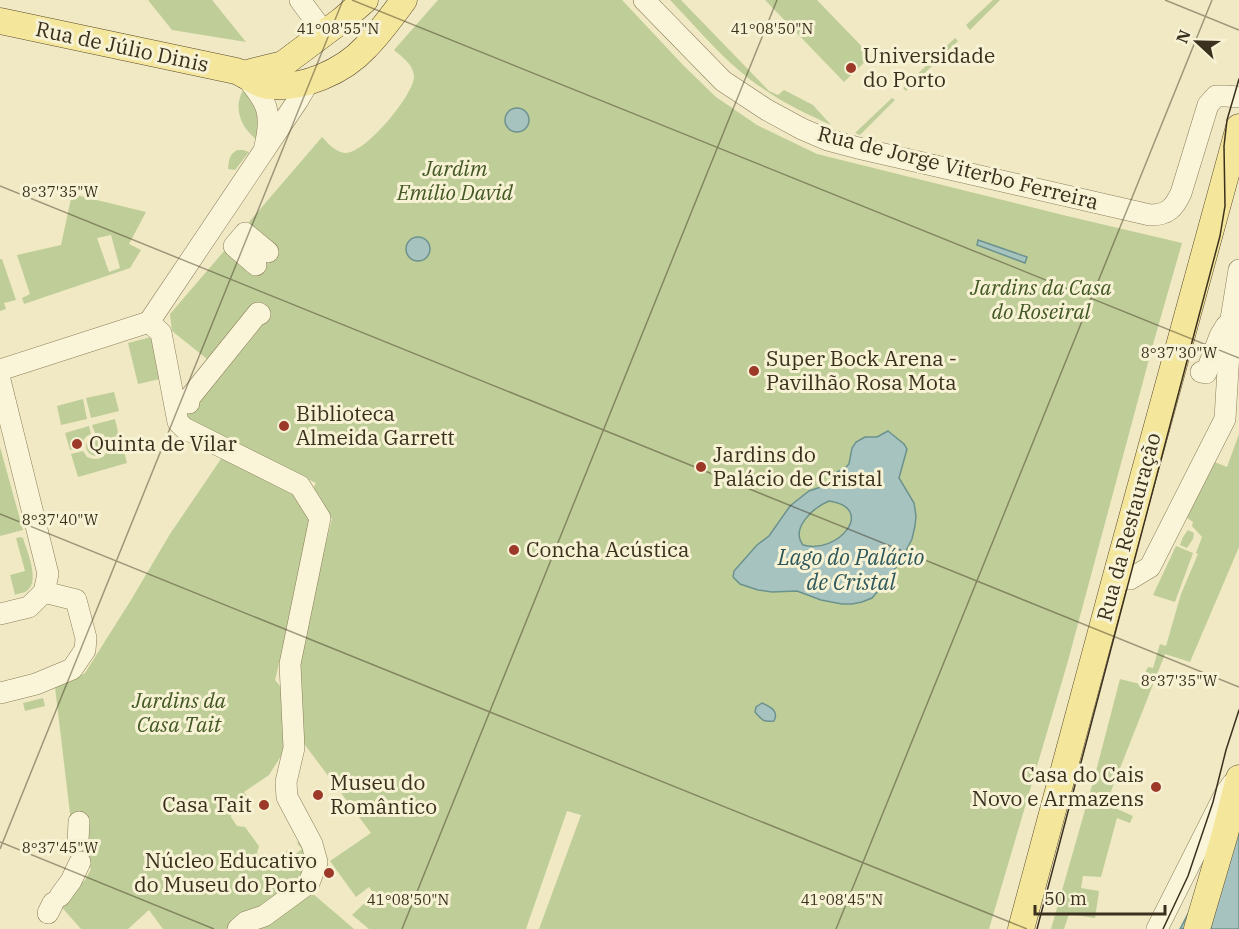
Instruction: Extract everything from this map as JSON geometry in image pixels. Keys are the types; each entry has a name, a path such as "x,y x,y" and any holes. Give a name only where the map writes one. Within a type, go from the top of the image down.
{"main road":[{"path":"243,74 283,64 365,0"},
{"path":"243,74 266,87 289,86 329,74 365,48 404,0"},
{"name":"Rua de Júlio Dinis","path":"0,21 243,74"},
{"path":"309,81 335,39 333,27"},
{"name":"Rua da Restauração","path":"1021,929 1239,127"},
{"path":"1197,929 1239,777"}],"street":[{"path":"300,0 333,27"},
{"name":"Rua de Jorge Viterbo Ferreira","path":"644,0 723,81 767,110 823,138 1150,215 1160,215 1169,211 1176,203 1208,105 1216,96 1239,97"},
{"path":"243,74 265,103 269,118 264,151"},
{"path":"0,370 148,322 309,81"},
{"path":"1116,576 1130,579 1150,567 1225,419 1232,319 1239,270"},
{"path":"189,403 187,401 258,313 260,314"},
{"path":"148,322 161,333 178,422 184,428 300,486 320,518 290,664 294,748 286,782 287,797 312,844 317,862 309,883 264,916 246,922 238,929"},
{"path":"1201,372 1206,373 1220,336 1227,326"},
{"path":"0,380 48,574 44,592 29,607 0,614"},
{"path":"0,693 36,684 72,669 85,650 86,639 76,600 44,592"},
{"path":"1157,929 1225,794 1239,777"},
{"path":"54,904 71,881 76,842"}],"green space":[{"path":"148,0 212,0 246,42 172,30"},
{"name":"Jardins do Palácio de Cristal","path":"438,0 622,0 716,97 757,125 817,154 1182,243 1068,661 989,929 539,929 581,815 567,811 526,929 369,929 352,915 374,894 369,887 356,897 330,861 371,833 299,737 297,658 332,519 318,494 312,490 316,483 196,427 185,414 217,367 172,331 170,314 322,137 335,149 345,153 364,144 387,122 406,96 414,76 409,64 394,50"},
{"path":"670,0 681,0 769,91 778,95 784,90 813,105 831,125 789,105 752,81 715,48"},
{"path":"765,0 817,0 871,56 844,82"},
{"path":"993,0 1000,0 970,30 966,25"},
{"path":"955,38 958,41 906,91 903,88"},
{"path":"244,89 262,115 258,140 247,130 240,117 240,96"},
{"path":"892,98 895,100 860,135 855,133"},
{"path":"237,150 249,152 235,170 228,169 230,158"},
{"path":"72,194 146,212 129,244 141,250 130,268 24,304 22,298 30,294 17,255 61,245","holes":["111,235 120,268 109,272 97,238"]},
{"path":"0,259 2,259 16,300 4,303 6,309 0,311"},
{"path":"151,337 160,379 138,384 128,343"},
{"path":"114,392 119,411 91,418 86,398"},
{"path":"83,399 87,419 61,425 57,406"},
{"path":"115,419 119,436 107,439 103,434 95,433 92,425"},
{"path":"89,426 91,434 84,439 83,447 70,450 65,433"},
{"path":"1239,434 1239,547 1190,662 1165,654 1106,804 1133,816 1130,823 1117,818 1101,877 1083,876 1081,888 1099,891 1095,918 1069,914 1064,929 1051,929 1120,679 1140,684 1148,667 1153,668 1160,644 1166,646 1181,594 1198,554 1196,553 1202,537 1192,526 1193,522 1183,515 1212,461 1227,467"},
{"path":"96,436 103,439 106,446 103,453 96,456 89,453 86,446 89,439"},
{"path":"121,440 127,463 78,477 71,454 83,451 87,457 99,458 107,452 108,443"},
{"path":"0,447 23,530 0,536"},
{"name":"Jardins da Casa Tait","path":"223,456 293,489 310,517 312,531 275,680 286,693 289,755 283,753 269,775 244,792 248,798 233,809 231,817 237,826 245,827 259,846 257,853 263,861 270,862 288,850 293,856 302,849 297,843 306,838 309,871 231,929 163,929 149,910 128,929 81,929 58,903 85,880 91,869 85,861 82,822 71,822 55,687 85,673 170,534"},
{"path":"1188,530 1194,533 1187,548 1180,545"},
{"path":"16,538 23,538 28,553 33,576 30,588 15,595 10,575 25,571"},
{"path":"1176,546 1193,553 1175,602 1153,595"},
{"path":"43,698 45,706 25,711 23,703"},
{"path":"312,893 354,929 254,929"}],"water":[{"path":"517,108 526,111 529,120 526,129 517,132 508,129 505,120 508,111"},
{"path":"418,237 423,238 429,244 429,254 423,260 418,261 413,260 407,254 406,249 407,244 413,238"},
{"path":"978,240 1027,257 1025,263 977,245"},
{"name":"Lago do Palácio de Cristal","path":"888,431 907,449 899,478 914,503 916,516 912,539 900,562 872,598 852,604 842,604 821,600 797,591 772,592 740,584 733,577 734,571 757,545 769,536 790,506 809,491 830,484 837,472 849,464 852,448 856,442 865,437 877,437","holes":["829,501 843,505 850,512 851,521 847,529 829,543 816,546 803,545 799,532 811,513"]},
{"path":"762,703 775,712 774,721 763,720 755,712 756,707"},
{"path":"1239,817 1239,929 1180,929"}],"tram line":[{"path":"1037,929 1220,236 1225,206 1224,146 1227,120 1239,79"},
{"path":"1163,929 1188,876 1213,802 1239,710"}],"place":[{"name":"Universidade do Porto","path":"851,68"},
{"name":"Super Bock Arena - Pavilhão Rosa Mota","path":"754,371"},
{"name":"Biblioteca Almeida Garrett","path":"284,426"},
{"name":"Quinta de Vilar","path":"77,444"},
{"name":"Jardins do Palácio de Cristal","path":"701,467"},
{"name":"Concha Acústica","path":"514,550"},
{"name":"Casa do Cais Novo e Armazens","path":"1156,787"},
{"name":"Museu do Romântico","path":"318,795"},
{"name":"Casa Tait","path":"264,805"},
{"name":"Núcleo Educativo do Museu do Porto","path":"329,873"}],"park label":[{"name":"Jardim Emílio David","path":"455,181"},
{"name":"Jardins da Casa do Roseiral","path":"1041,300"}]}
